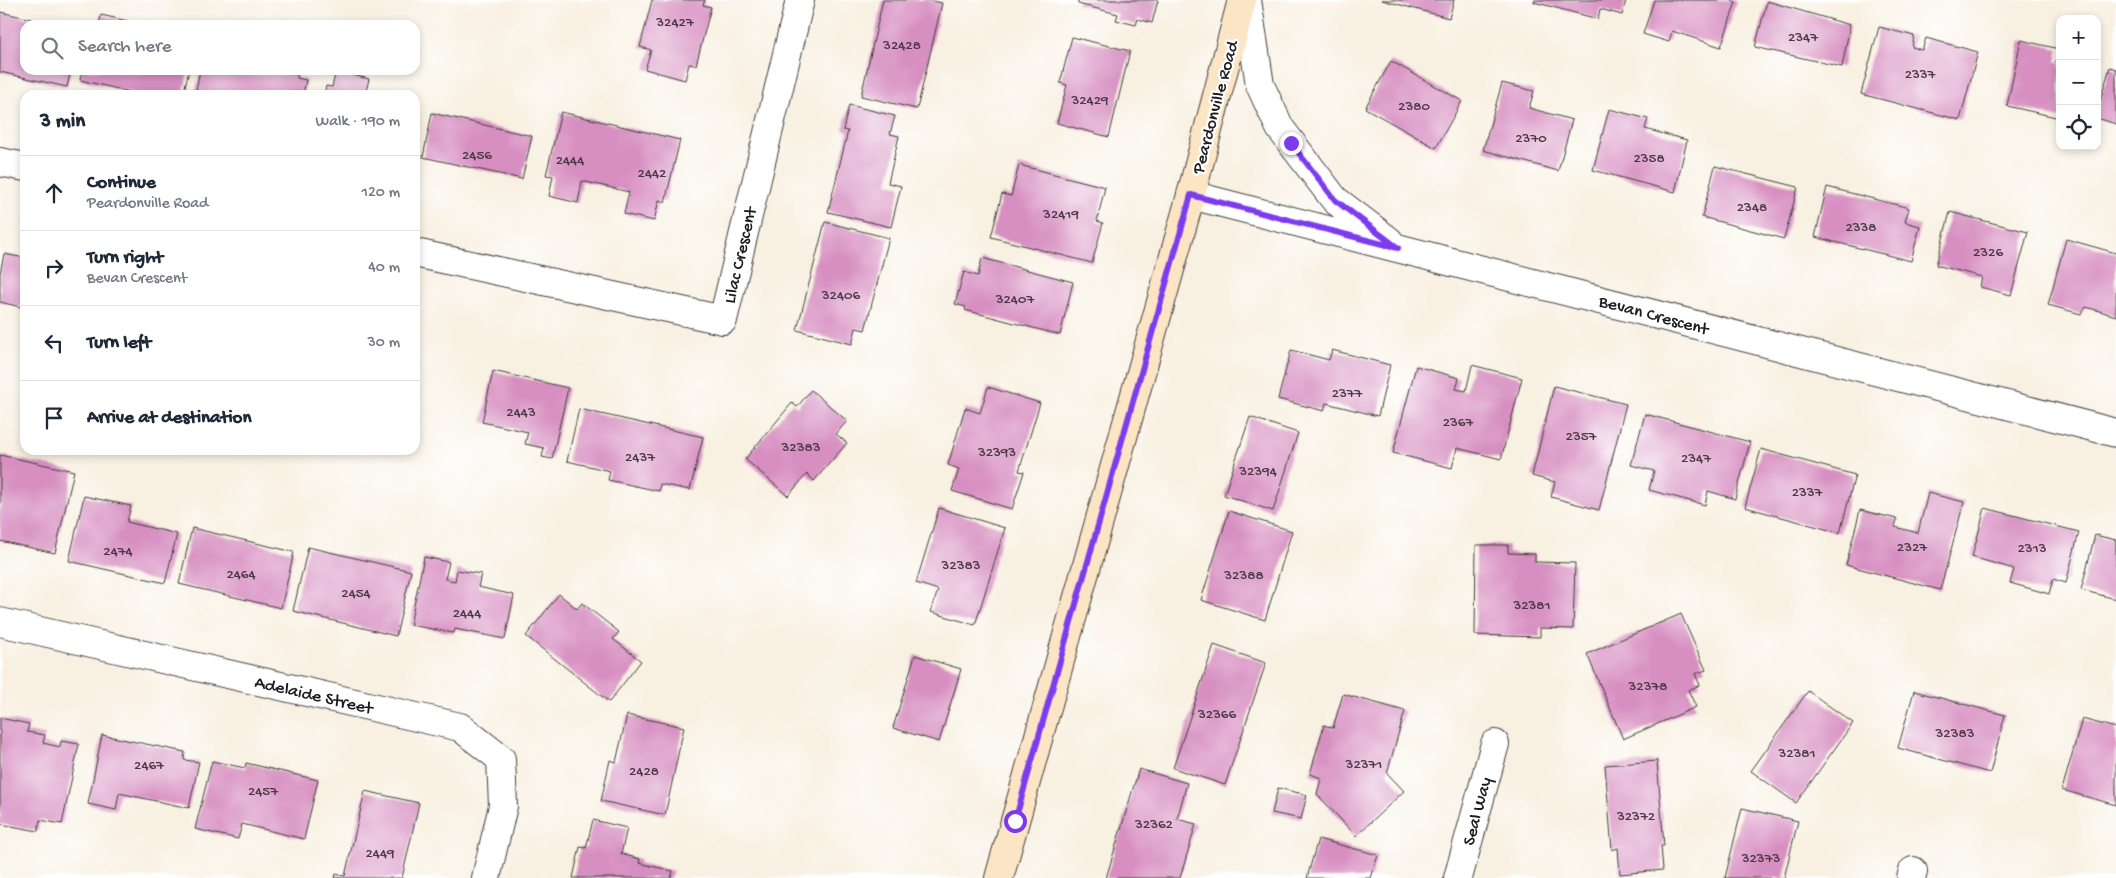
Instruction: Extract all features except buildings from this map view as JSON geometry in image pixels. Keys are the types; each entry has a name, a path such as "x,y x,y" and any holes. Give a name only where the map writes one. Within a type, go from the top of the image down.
{"main road":[{"name":"Peardonville Road","path":"999,878 1191,195 1242,0"}],"street":[{"name":"Lilac Crescent","path":"420,254 723,320 800,0"},
{"path":"1247,0 1260,84 1280,128 1335,200 1398,248"},
{"path":"0,162 20,166"},
{"name":"Bevan Crescent","path":"1191,195 2116,434"},
{"name":"Adelaide Street","path":"0,622 460,727 501,759 503,806 486,878"},
{"name":"Seal Way","path":"1458,878 1495,744"}],"route":[{"path":"1015,821 1191,195 1398,248 1335,200 1291,143"}]}
